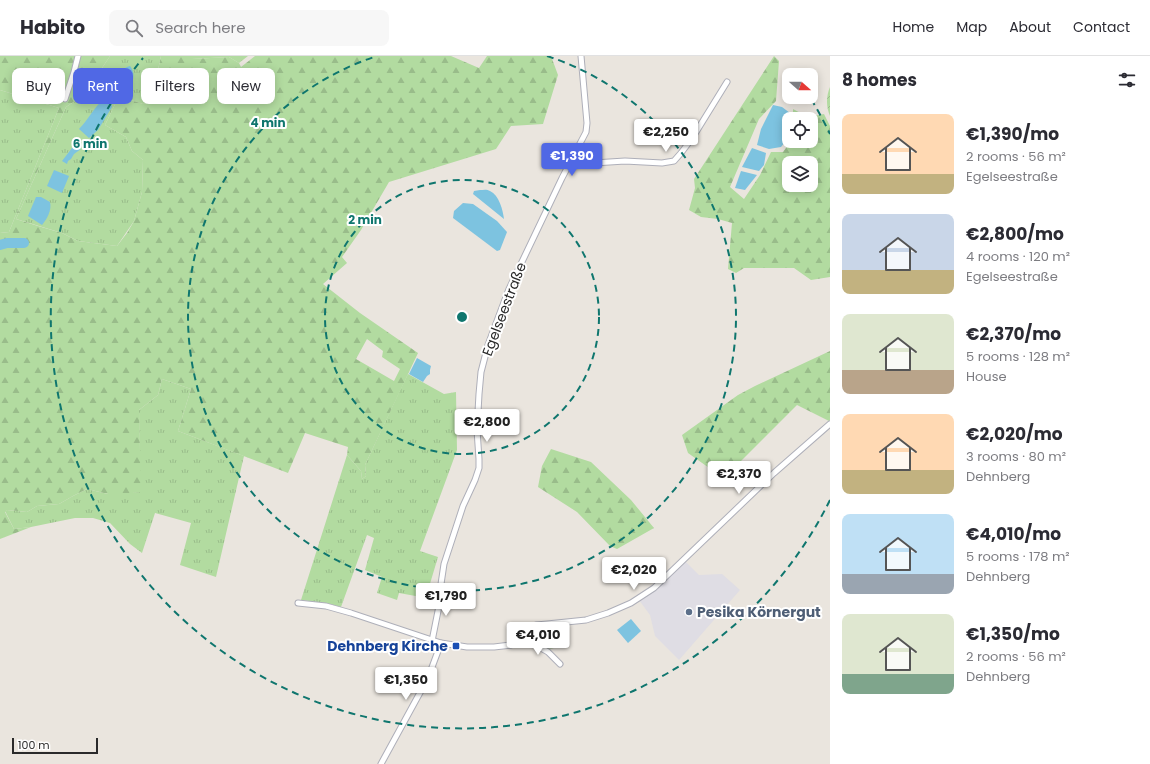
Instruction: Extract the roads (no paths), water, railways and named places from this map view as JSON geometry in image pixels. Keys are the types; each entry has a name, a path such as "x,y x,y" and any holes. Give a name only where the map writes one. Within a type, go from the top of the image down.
{"street":[{"path":"65,99 78,56"},
{"name":"Egelseestraße","path":"432,640 440,606 444,564 463,506 475,480 478,468 478,394 481,372 488,345 509,289 586,132 587,123 581,56"},
{"path":"571,161 594,163 625,161 662,163 675,160 693,137 727,82"},
{"path":"298,603 326,606 441,643 467,647 494,647 511,645 522,639 530,629 536,626 586,620 608,614 631,603 654,588 774,473 830,424"},
{"path":"522,639 548,652 560,664"},
{"path":"381,764 428,678 441,643"}],"water":[{"path":"99,104 111,104 112,107 98,130 89,138 79,129"},
{"path":"773,105 782,107 789,112 782,112 781,147 769,149 757,145 761,129"},
{"path":"77,145 81,149 74,154 67,164 62,161 72,148"},
{"path":"752,148 766,153 764,165 759,171 742,167"},
{"path":"54,170 69,176 62,193 47,186"},
{"path":"741,171 757,175 745,190 735,188"},
{"path":"489,190 496,196 502,207 504,219 473,194 474,191"},
{"path":"36,197 41,197 50,202 49,214 42,225 28,216"},
{"path":"463,203 473,204 497,221 507,232 500,250 497,251 453,218 454,211"},
{"path":"417,358 431,366 430,374 423,382 409,374"},
{"path":"631,619 641,631 628,643 617,630"}],"waterway":[{"path":"0,245 7,243 24,243"}],"place":[{"name":"Pesika Körnergut","path":"689,612"},
{"name":"Dehnberg Kirche","path":"456,646"}]}
